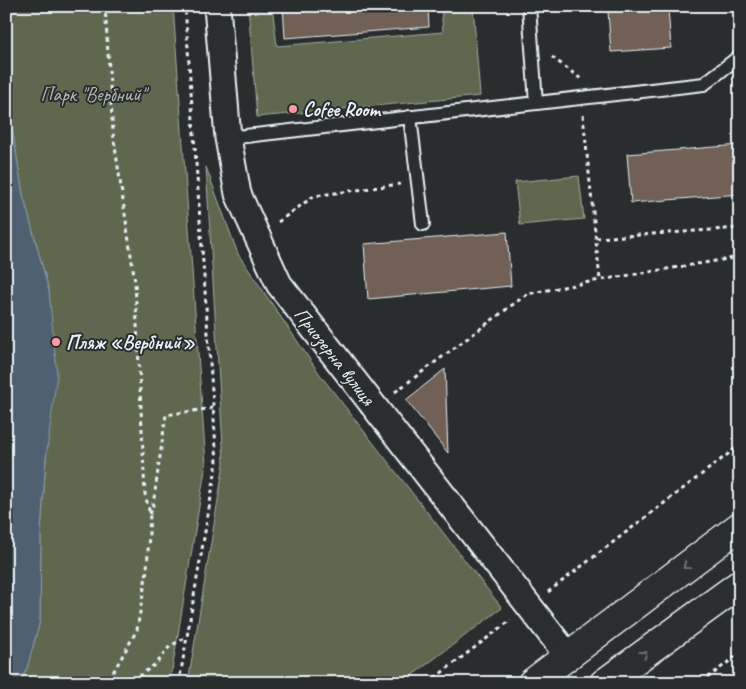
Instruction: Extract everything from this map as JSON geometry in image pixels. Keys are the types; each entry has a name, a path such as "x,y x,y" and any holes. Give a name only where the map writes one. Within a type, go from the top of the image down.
{"main road":[{"path":"532,683 740,526"},
{"path":"604,683 740,584"}],"street":[{"name":"Приозерна вулиця","path":"217,6 228,138 238,194 279,284 568,656"}],"lane":[{"path":"529,6 536,103"},
{"path":"228,138 704,84 740,56"},
{"path":"410,117 423,224"}],"path":[{"path":"105,6 113,134 135,282 145,494 150,514 147,570 137,630 107,683"},
{"path":"179,683 217,462 185,6"},
{"path":"532,42 603,96"},
{"path":"581,98 600,280"},
{"path":"272,226 314,196 418,181"},
{"path":"596,238 740,228"},
{"path":"390,396 527,294 740,257"},
{"path":"150,514 154,505 166,415 213,408"},
{"path":"428,683 740,445"},
{"path":"134,683 157,663 170,646 186,637"},
{"path":"701,683 740,653"}],"green space":[{"name":"Парк \"Вербний\"","path":"6,6 173,6 206,464 170,683 19,683 27,668 40,621 41,532 46,458 49,291 23,195 6,91"},
{"path":"248,6 272,6 277,46 443,32 441,6 473,6 480,96 257,117"},
{"path":"206,167 238,254 321,376 502,608 402,683 188,683 224,463"},
{"path":"579,176 584,219 520,225 515,182"}],"water":[{"path":"6,91 23,195 49,291 57,374 46,458 41,532 40,621 27,668 19,683 6,683"}],"building":[{"path":"283,6 428,6 429,27 285,38"},
{"path":"668,8 671,48 611,52 608,12"},
{"path":"740,145 740,194 631,203 627,154"},
{"path":"507,232 511,286 368,299 364,244"},
{"path":"445,369 448,453 406,400"}],"place":[{"name":"Cofee Room","path":"293,109"},
{"name":"Пляж «Вербний»","path":"56,342"}]}
